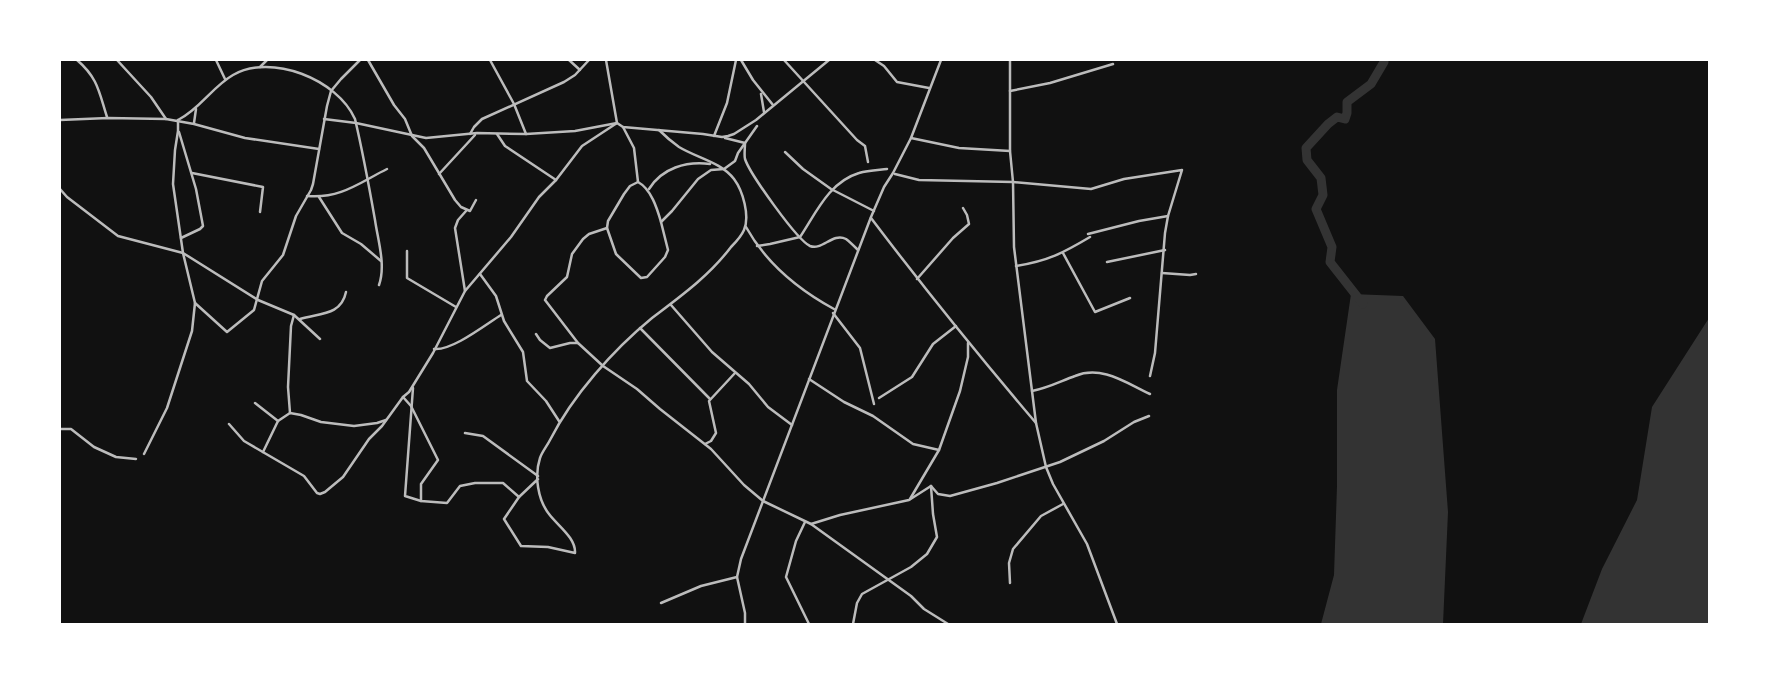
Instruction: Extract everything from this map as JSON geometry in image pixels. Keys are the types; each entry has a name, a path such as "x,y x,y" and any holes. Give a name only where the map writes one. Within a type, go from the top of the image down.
{"street":[{"path":"77,60 96,82 108,118"},
{"path":"117,60 151,97 166,119"},
{"path":"216,60 226,80"},
{"path":"260,67 267,60"},
{"path":"195,303 227,332 254,310 262,281 283,254 296,216 313,184 331,91 360,60"},
{"path":"368,60 405,119 412,136 424,148 455,200 466,211"},
{"path":"490,60 514,104 526,134"},
{"path":"569,60 580,70"},
{"path":"470,134 482,119 564,82 589,60"},
{"path":"606,60 617,123"},
{"path":"714,136 727,103 736,60"},
{"path":"741,60 761,91 774,105"},
{"path":"784,60 865,146 868,162"},
{"path":"722,137 734,134 764,113 829,60"},
{"path":"875,60 884,66 897,82 929,88"},
{"path":"745,625 746,613 737,577 741,559 870,217 911,138 941,60"},
{"path":"1010,60 1014,247 1036,423 1046,467 1063,504 1083,535 1117,625"},
{"path":"1010,91 1050,83 1113,64"},
{"path":"178,120 196,109 226,80 240,72 260,67 291,71 323,83 351,111 356,123 381,261 382,278 379,285"},
{"path":"761,91 764,113"},
{"path":"194,124 196,109"},
{"path":"324,119 426,138 477,133 575,131 617,123 623,127 634,148 638,182"},
{"path":"60,120 178,120 245,138 319,149"},
{"path":"144,454 167,408 191,337 195,303 183,253 173,184 178,120"},
{"path":"229,425 241,439 304,476 314,491 323,494 343,477 369,439 414,385 465,291 512,237 539,197 582,146 617,123"},
{"path":"662,222 698,179 711,170 724,169 735,161 757,126"},
{"path":"623,127 703,134 745,143"},
{"path":"538,478 519,497 504,519 521,546 548,547 575,553 573,541 549,514 540,495 540,459 559,422 603,366 640,328 710,272 740,236 745,225 742,198 734,179 724,169 679,147 659,130"},
{"path":"178,131 192,173 203,226 181,237"},
{"path":"439,174 477,133"},
{"path":"497,134 505,146 556,180"},
{"path":"911,138 959,148 1010,150"},
{"path":"745,143 745,159 772,202 800,237 815,247 841,237 858,250"},
{"path":"785,152 831,189 874,211"},
{"path":"648,190 659,176 674,168 692,163 713,164"},
{"path":"307,196 327,197 387,169"},
{"path":"757,246 800,237 831,189 839,182 858,173 887,169"},
{"path":"894,173 919,180 1013,182 1095,189 1124,180 1182,170 1168,216 1155,353 1150,376"},
{"path":"192,173 262,187 264,189 260,212"},
{"path":"638,182 648,190 662,222 668,250 665,257 644,279 616,254 607,228 608,221 624,194 630,186 638,182"},
{"path":"60,191 118,236 183,253 258,300 294,315 320,339"},
{"path":"318,197 342,233 361,244 381,261"},
{"path":"465,291 455,228 458,220 466,211 470,211 476,200"},
{"path":"917,279 969,224 963,208"},
{"path":"1016,266 1046,261 1089,236 1139,221 1168,216"},
{"path":"870,217 968,343 1036,423"},
{"path":"745,225 757,246 795,284 834,311 860,348 874,404"},
{"path":"607,228 583,239 572,254 567,277 545,300 579,343 603,366 637,389 705,444 744,485 763,500 811,524 948,625"},
{"path":"1107,262 1165,250"},
{"path":"407,251 407,278 456,307"},
{"path":"1063,253 1095,312 1130,298"},
{"path":"1162,273 1196,274"},
{"path":"480,274 496,296 501,315 523,352 527,381 546,401 559,422"},
{"path":"300,319 337,309 346,292"},
{"path":"671,305 712,352 750,384 768,407 792,425"},
{"path":"290,413 288,387 294,315"},
{"path":"435,349 452,346 501,315"},
{"path":"879,398 912,377 933,344 956,326"},
{"path":"640,328 710,398"},
{"path":"536,334 550,348 579,343"},
{"path":"909,500 939,450 960,391 968,357 968,343"},
{"path":"1032,391 1077,375 1097,372 1110,375 1150,394"},
{"path":"705,444 711,441 716,433 710,398 735,373"},
{"path":"809,379 844,402 873,416 913,444 939,450"},
{"path":"414,385 405,496 421,501 447,503 460,486 503,483 519,497"},
{"path":"403,397 411,406 438,460 421,484 421,501"},
{"path":"255,403 278,421"},
{"path":"263,452 278,421 290,413 321,422 354,426 386,420"},
{"path":"930,486 938,494 950,496 1046,467 1104,441 1149,416"},
{"path":"60,429 71,429 94,447 116,457 136,459"},
{"path":"465,433 483,436 538,478"},
{"path":"811,524 909,500 930,486"},
{"path":"853,625 862,594 904,571 927,554 937,537 930,486"},
{"path":"1010,583 1009,563 1013,549 1041,516 1063,504"},
{"path":"806,522 796,541 786,577 809,625"},
{"path":"661,603 701,586 737,577"}],"shaded area":[{"path":"1351,294 1403,296 1435,339 1448,512 1443,624 1321,624 1334,575 1337,390"},
{"path":"1709,318 1709,624 1581,624 1602,569 1637,500 1652,407"}],"waterway":[{"path":"1363,304 1330,262 1332,247 1316,209 1323,195 1321,178 1307,160 1306,148 1337,117 1345,119 1347,102 1371,84 1384,60"}]}
